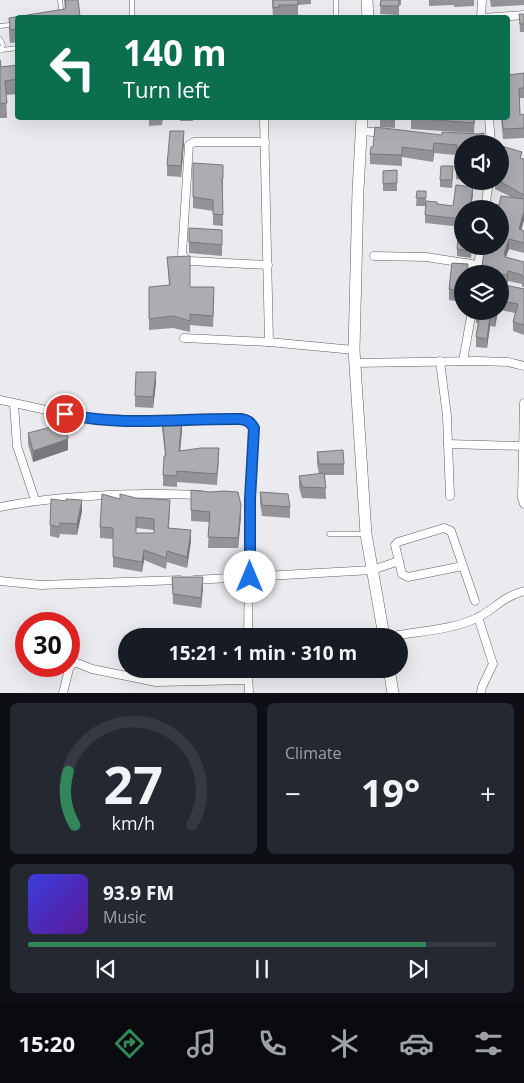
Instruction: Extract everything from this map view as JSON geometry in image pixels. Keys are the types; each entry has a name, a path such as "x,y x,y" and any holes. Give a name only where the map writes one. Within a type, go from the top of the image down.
{"main road":[{"path":"368,0 368,15"},
{"path":"362,120 358,190 354,350 366,534 383,628"},
{"path":"390,678 393,693"}],"street":[{"path":"482,0 482,15"},
{"path":"510,16 524,15"},
{"path":"264,120 269,342"},
{"path":"489,120 490,135"},
{"path":"362,131 389,133"},
{"path":"265,142 194,142 189,145 182,254 190,260 268,265"},
{"path":"374,256 426,257 457,265"},
{"path":"463,361 470,320"},
{"path":"184,338 269,342 354,350"},
{"path":"440,361 447,416 450,496"},
{"path":"355,363 463,361 508,362 524,366"},
{"path":"0,400 83,418 156,420 223,418 247,420 254,428 246,498 250,577 248,628"},
{"path":"524,403 522,446 522,498 524,504"},
{"path":"14,404 17,446 34,500"},
{"path":"448,444 522,446"},
{"path":"0,507 34,500 140,494 205,495"},
{"path":"463,566 408,576 402,574 394,548 396,543 444,528 451,530 475,600"},
{"path":"0,581 41,585 250,577 372,570 399,561"},
{"path":"408,634 456,626 478,617 503,599 524,591"},
{"path":"478,617 493,664 481,693"},
{"path":"63,693 72,664 156,682 248,680 249,693"}],"lane":[{"path":"60,0 62,15"},
{"path":"132,0 132,15"},
{"path":"336,0 336,15"},
{"path":"0,26 15,24"},
{"path":"0,39 3,45 1,50 15,48"},
{"path":"329,534 366,534"}],"building":[{"path":"65,0 78,0 80,15 28,15 65,9"},
{"path":"273,0 298,0 298,5 279,5 280,7 273,8"},
{"path":"381,0 399,0 399,6 380,6"},
{"path":"519,14 524,14 524,24 520,24"},
{"path":"15,17 15,29 10,30 9,18"},
{"path":"0,60 1,67 15,65 15,79 5,81 7,103 0,104"},
{"path":"524,73 524,88 519,88 520,115 524,114 524,128 503,129 502,120 510,120 510,75"},
{"path":"436,120 474,120 474,123"},
{"path":"375,127 442,135 442,132 484,133 484,135 454,135 454,145 434,143 433,151 402,147 402,155 370,154 371,147 373,147"},
{"path":"170,131 184,131 181,166 167,165"},
{"path":"509,148 522,152 520,158 524,159 524,195 509,187"},
{"path":"193,163 223,165 223,215 213,214 213,200 193,197"},
{"path":"441,166 453,166 452,180 440,180"},
{"path":"397,170 397,183 383,184 383,171"},
{"path":"455,190 473,190 471,200 454,200 454,218 425,215 426,201 453,206"},
{"path":"417,191 426,191 426,198 416,198"},
{"path":"501,196 524,199 524,211 519,229 524,231 524,243 509,239 509,200 500,200"},
{"path":"189,228 222,230 222,245 189,242"},
{"path":"484,255 505,255 505,257 524,262 524,278 522,275 509,271 509,265 482,265"},
{"path":"190,256 190,287 214,287 213,316 190,314 190,321 173,316 149,319 149,287 170,285 167,257"},
{"path":"452,263 468,264 454,265 454,290 449,289"},
{"path":"509,286 524,289 524,325 513,322 518,304 509,302"},
{"path":"479,320 489,320 487,339 476,337"},
{"path":"136,372 156,372 153,397 135,396"},
{"path":"162,417 182,419 179,451 219,448 217,474 177,471 177,476 163,475 164,456 166,456"},
{"path":"66,423 68,439 33,451 28,433"},
{"path":"343,450 344,464 319,464 317,452"},
{"path":"324,473 326,488 302,487 299,476"},
{"path":"191,490 238,492 241,505 238,538 208,537 210,512 191,510"},
{"path":"260,492 288,494 290,507 262,505"},
{"path":"102,494 120,499 120,494 136,498 170,500 168,528 191,530 187,557 167,551 166,558 144,550 142,562 113,557 113,528 100,527","holes":["136,517 154,519 154,533 136,533"]},
{"path":"51,499 66,501 66,499 82,500 77,524 60,523 59,527 50,525"},
{"path":"172,577 203,577 201,598 173,594"}],"route":[{"path":"65,414 83,418 113,420 223,418 247,420 251,423 254,428 250,499 250,577"}]}
